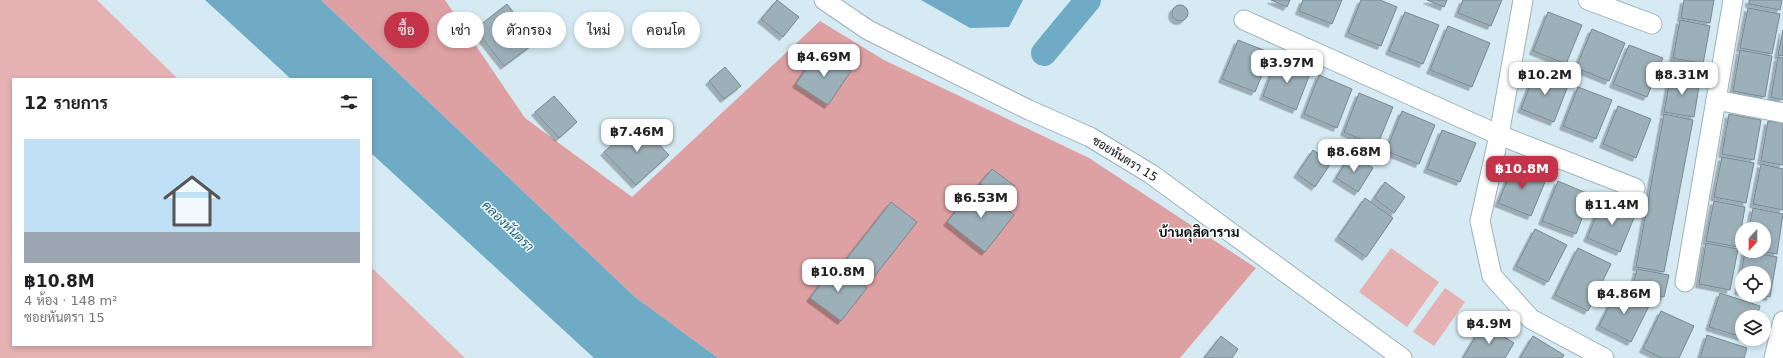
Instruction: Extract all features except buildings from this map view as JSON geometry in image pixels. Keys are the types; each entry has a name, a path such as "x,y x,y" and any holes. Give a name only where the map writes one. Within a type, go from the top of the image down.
{"street":[{"name":"ซอยหันตรา 15","path":"824,0 868,30 1022,106 1090,137 1151,174 1402,358"},
{"path":"1523,0 1499,135 1480,221 1492,276 1531,319 1604,358"},
{"path":"1588,0 1652,24"},
{"path":"1685,282 1733,0"},
{"path":"1244,20 1499,135 1635,188"},
{"path":"1716,100 1783,112"},
{"path":"1774,358 1783,321"}],"shaded area":[{"path":"0,0 97,0 177,78 12,78 12,346 372,346 372,268 465,358 0,358"},
{"path":"321,0 445,0 453,12 437,12 437,48 478,48 525,118 632,197 820,21 884,60 1089,158 1256,268 1180,358 718,358 635,297"},
{"path":"1391,248 1439,282 1407,327 1359,292"},
{"path":"1445,288 1465,302 1434,346 1413,332"}],"water":[{"name":"คลองหันตรา","path":"205,0 321,0 635,297 718,358 594,358 372,154 372,78 290,78"},
{"path":"921,0 1023,0 1009,27 970,28"}],"waterway":[{"path":"1044,53 1088,0"}],"district":[{"name":"บ้านดุสิดาราม","path":"1199,232"}]}
